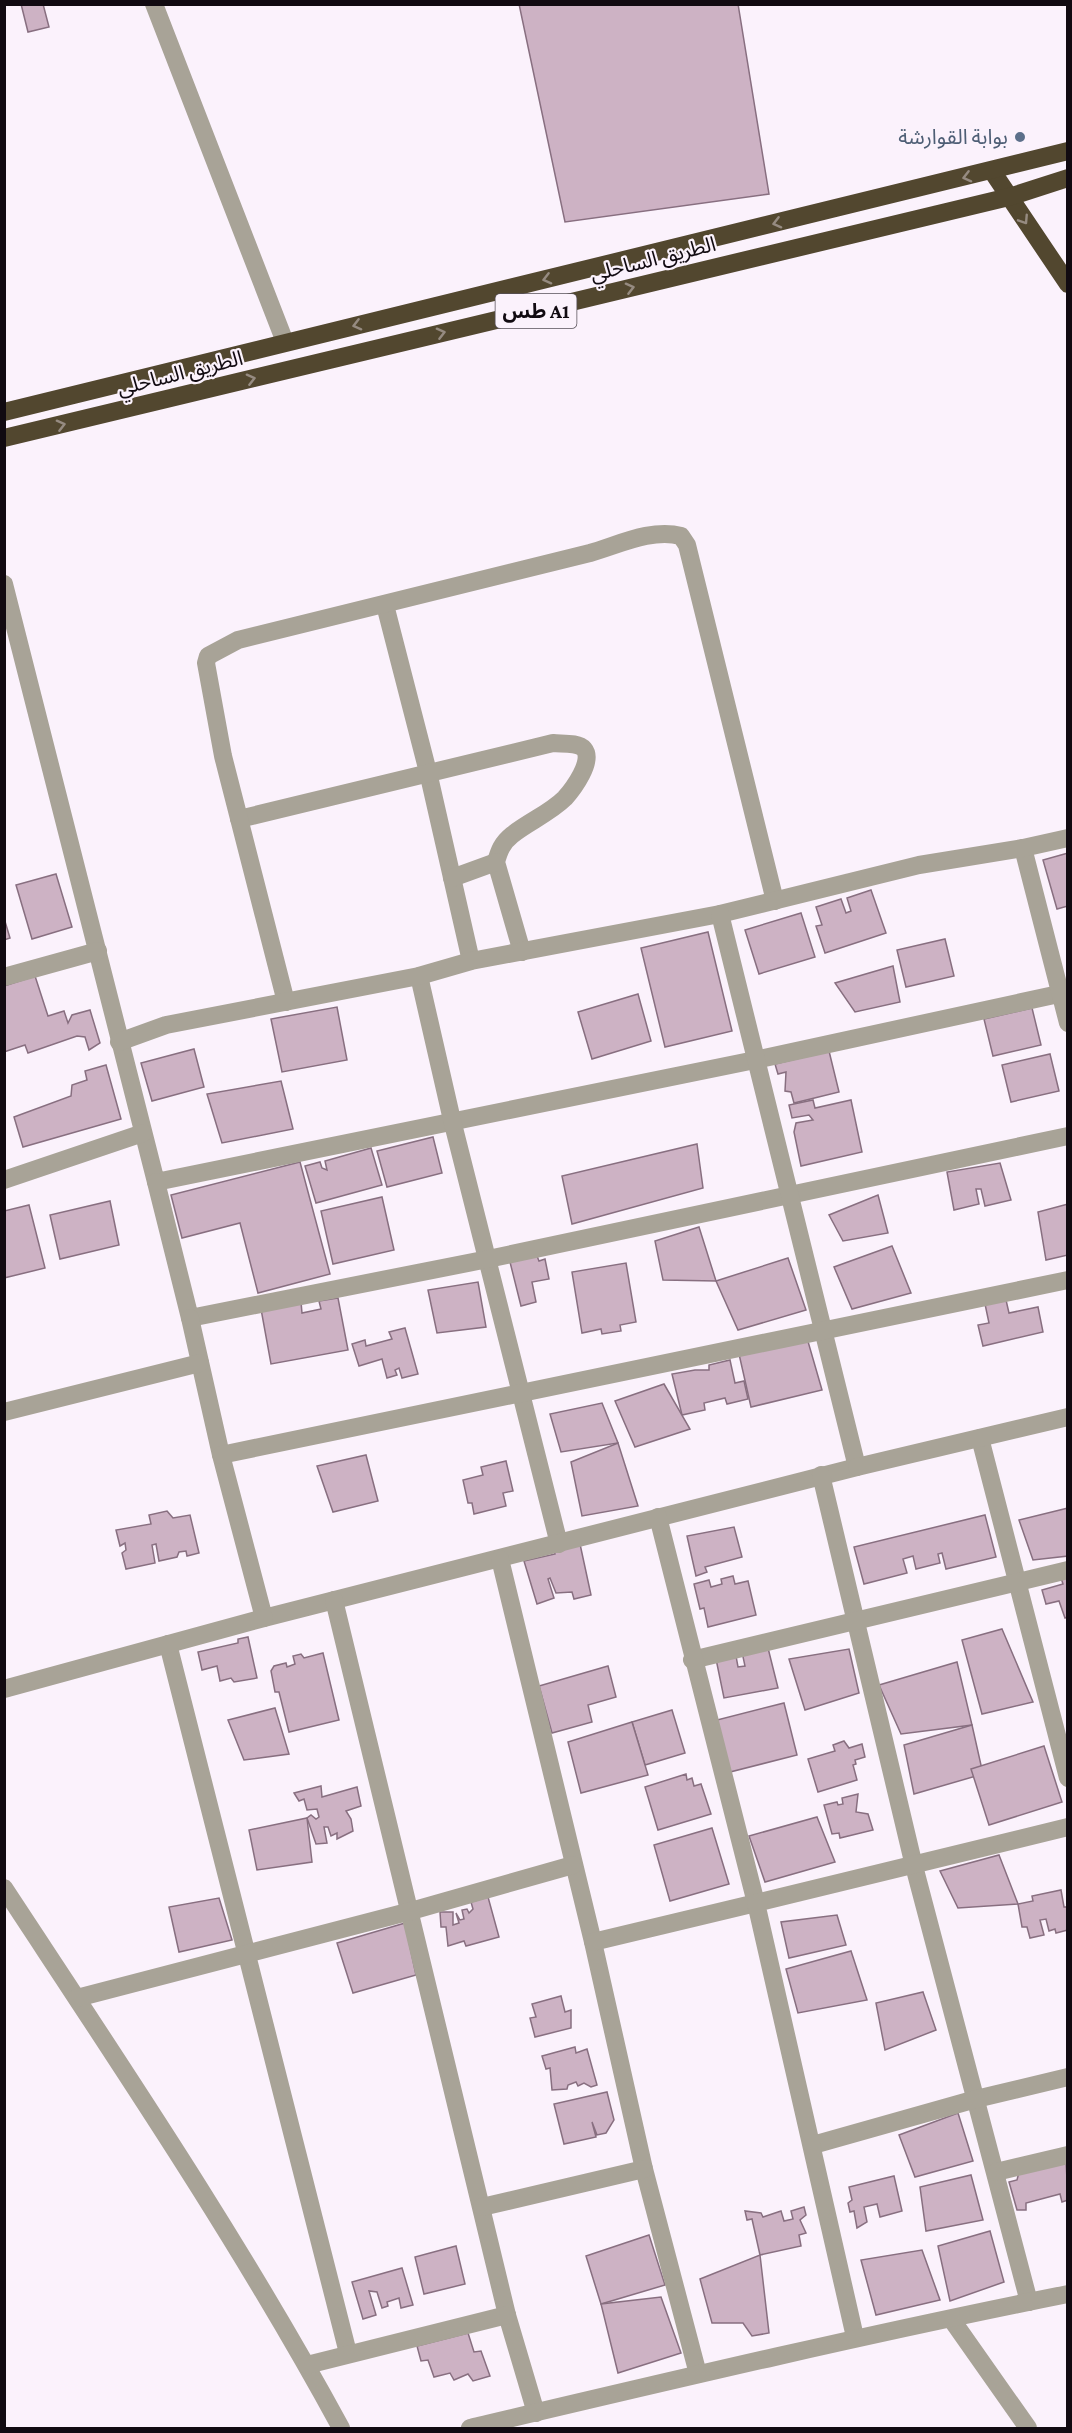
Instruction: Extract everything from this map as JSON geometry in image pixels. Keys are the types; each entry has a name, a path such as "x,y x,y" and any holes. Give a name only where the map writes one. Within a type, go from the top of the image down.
{"highway":[{"name":"الطريق الساحلي","path":"4,412 1068,151"},
{"name":"طس A1","path":"1023,163 1067,180"},
{"path":"992,171 1068,284"},
{"name":"الطريق الساحلي","path":"4,438 1010,197 1067,180"}],"street":[{"path":"154,4 285,342"},
{"path":"286,1002 223,756 206,663 208,656 238,640 385,605 646,536 667,532 681,536 687,545 776,901"},
{"path":"4,584 190,1318 221,1455 264,1618"},
{"path":"385,605 428,772 471,961"},
{"path":"239,819 553,743 577,745 584,750 587,756 584,771 565,798 512,836 500,848 496,862 522,952"},
{"path":"119,1041 166,1025 418,976 471,961 720,914 918,865 1023,848 1068,838"},
{"path":"1023,848 1064,993 1068,1023"},
{"path":"453,878 496,862"},
{"path":"720,914 856,1467"},
{"path":"4,977 98,951"},
{"path":"418,976 559,1544"},
{"path":"156,1182 755,1060 1064,993"},
{"path":"4,1180 143,1133"},
{"path":"190,1318 488,1259 1068,1136"},
{"path":"221,1455 1068,1281"},
{"path":"4,1412 200,1363"},
{"path":"4,1689 264,1618 821,1475 1068,1417"},
{"path":"980,1438 1018,1581 1059,1705 1068,1778"},
{"path":"821,1475 854,1622 914,1866 1029,2302"},
{"path":"657,1517 756,1903 855,2337"},
{"path":"500,1559 593,1942 644,2169 698,2374"},
{"path":"692,1660 1068,1570"},
{"path":"334,1600 507,2315 536,2413"},
{"path":"168,1644 348,2353"},
{"path":"593,1942 1068,1827"},
{"path":"77,1998 411,1911 573,1865"},
{"path":"4,1888 195,2179 307,2365 341,2428"},
{"path":"813,2145 976,2099 1068,2077"},
{"path":"996,2172 1068,2155"},
{"path":"482,2207 644,2169"},
{"path":"470,2428 855,2337 952,2320 1068,2294"},
{"path":"307,2365 507,2315"},
{"path":"952,2320 1028,2428"}],"building":[{"path":"21,4 43,4 49,27 28,32"},
{"path":"519,4 738,4 769,194 565,222"},
{"path":"1068,853 1068,906 1057,909 1043,860"},
{"path":"56,874 72,927 32,939 16,885"},
{"path":"871,890 886,933 825,953 816,926 822,925 816,907 841,899 846,913 851,911 847,898"},
{"path":"801,913 815,957 759,974 745,930"},
{"path":"4,918 10,938 4,940"},
{"path":"708,932 732,1031 665,1047 641,948"},
{"path":"945,939 954,976 906,987 897,950"},
{"path":"893,966 900,1002 855,1012 835,983"},
{"path":"35,976 48,1016 64,1011 68,1023 72,1015 90,1010 100,1043 89,1050 85,1037 77,1036 28,1053 25,1045 4,1052 4,986"},
{"path":"638,994 651,1041 592,1059 578,1012"},
{"path":"337,1007 347,1060 282,1072 271,1019"},
{"path":"1032,1008 1041,1045 993,1056 984,1019"},
{"path":"194,1049 204,1087 152,1101 141,1063"},
{"path":"829,1051 839,1092 794,1103 791,1092 785,1091 786,1072 778,1074 775,1064"},
{"path":"1050,1054 1059,1091 1011,1102 1002,1065"},
{"path":"106,1065 121,1119 23,1147 14,1117 71,1096 72,1085 87,1080 85,1071"},
{"path":"281,1081 293,1129 222,1143 207,1094"},
{"path":"813,1100 815,1108 851,1100 862,1152 801,1166 794,1132 796,1123 813,1120 809,1115 792,1118 789,1105"},
{"path":"433,1137 442,1173 387,1187 377,1151"},
{"path":"697,1144 703,1188 572,1224 562,1176"},
{"path":"371,1148 382,1185 316,1203 305,1166 320,1162 322,1168 327,1170 325,1161"},
{"path":"300,1162 330,1274 258,1293 240,1223 182,1238 171,1195"},
{"path":"1000,1163 1011,1200 985,1206 981,1189 976,1189 979,1204 954,1210 947,1172"},
{"path":"878,1195 888,1233 843,1241 829,1215"},
{"path":"382,1197 394,1250 333,1264 321,1211"},
{"path":"110,1201 119,1245 60,1259 50,1215"},
{"path":"1068,1204 1068,1255 1046,1260 1038,1212"},
{"path":"29,1205 45,1268 4,1278 4,1211"},
{"path":"699,1227 716,1281 663,1280 655,1241"},
{"path":"892,1246 911,1293 852,1309 834,1267"},
{"path":"537,1256 539,1261 545,1259 549,1279 532,1282 536,1302 521,1306 510,1262"},
{"path":"788,1258 806,1310 738,1330 716,1281"},
{"path":"626,1263 636,1322 620,1325 621,1331 602,1334 601,1329 582,1333 572,1272"},
{"path":"478,1282 486,1327 437,1333 428,1290"},
{"path":"338,1298 348,1350 271,1364 261,1309 301,1302 302,1313 321,1309 319,1301"},
{"path":"1006,1300 1009,1313 1038,1307 1043,1332 983,1346 978,1325 989,1323 985,1304"},
{"path":"405,1328 418,1374 402,1378 399,1368 395,1370 397,1375 387,1378 382,1359 359,1366 352,1344 365,1340 366,1346 392,1339 389,1332"},
{"path":"807,1338 822,1390 751,1407 739,1354"},
{"path":"730,1360 735,1383 744,1381 748,1399 727,1404 725,1398 704,1403 705,1410 682,1415 672,1374 709,1370 709,1365"},
{"path":"664,1384 690,1429 635,1447 615,1401"},
{"path":"602,1403 618,1443 561,1452 550,1414"},
{"path":"618,1443 638,1506 582,1516 571,1462"},
{"path":"366,1455 378,1501 333,1512 317,1466"},
{"path":"506,1461 513,1491 503,1493 506,1506 474,1514 472,1503 468,1503 463,1480 483,1475 481,1467"},
{"path":"1068,1508 1068,1556 1033,1560 1019,1520"},
{"path":"167,1511 173,1518 190,1515 199,1553 187,1556 186,1551 179,1552 177,1557 159,1561 156,1544 152,1545 155,1563 126,1569 122,1553 126,1550 125,1543 120,1546 116,1530 151,1524 149,1515"},
{"path":"985,1515 996,1557 946,1569 942,1553 938,1554 940,1563 916,1569 913,1556 903,1559 907,1573 864,1584 854,1547"},
{"path":"734,1527 742,1557 705,1567 707,1572 696,1576 687,1536"},
{"path":"580,1544 591,1595 574,1599 572,1592 556,1593 550,1578 548,1579 554,1598 537,1604 524,1561 555,1554 554,1550"},
{"path":"733,1576 735,1584 748,1581 756,1615 708,1627 704,1608 700,1609 694,1584 709,1580 711,1587 722,1584 721,1579"},
{"path":"1068,1576 1068,1617 1065,1618 1059,1601 1046,1604 1042,1590 1063,1584 1061,1578"},
{"path":"1002,1629 1033,1702 982,1714 962,1640"},
{"path":"248,1637 257,1678 234,1682 231,1678 220,1681 217,1666 202,1670 198,1652 238,1643 238,1639"},
{"path":"767,1644 778,1688 724,1698 716,1659 736,1656 738,1667 745,1666 742,1652"},
{"path":"849,1649 859,1693 805,1710 789,1659"},
{"path":"323,1653 339,1720 289,1732 279,1692 275,1692 271,1671 274,1666 286,1663 287,1667 295,1664 293,1656 301,1654 304,1658"},
{"path":"957,1662 972,1725 901,1734 879,1685"},
{"path":"608,1666 616,1697 588,1705 592,1722 552,1733 539,1686"},
{"path":"784,1703 797,1755 730,1772 717,1720"},
{"path":"275,1708 289,1754 244,1760 228,1720"},
{"path":"672,1710 685,1753 645,1765 632,1722"},
{"path":"632,1722 648,1775 581,1793 568,1742"},
{"path":"972,1725 983,1774 914,1794 904,1745"},
{"path":"844,1741 849,1748 862,1744 865,1757 855,1760 856,1764 853,1765 857,1780 818,1792 808,1759 835,1751 833,1745"},
{"path":"1044,1746 1062,1802 989,1825 971,1769"},
{"path":"686,1774 687,1780 692,1778 694,1786 701,1784 711,1814 658,1830 645,1787"},
{"path":"321,1786 322,1797 357,1787 361,1806 346,1811 351,1819 353,1831 337,1839 337,1833 331,1836 328,1827 324,1827 327,1843 316,1844 307,1818 311,1815 316,1819 319,1817 317,1809 307,1810 304,1799 299,1801 294,1793"},
{"path":"858,1794 856,1812 868,1814 873,1830 840,1838 839,1833 832,1834 824,1805 837,1802 838,1805 843,1804 842,1798"},
{"path":"817,1817 835,1862 765,1882 749,1836"},
{"path":"307,1818 312,1862 257,1870 249,1830"},
{"path":"712,1828 729,1884 670,1901 654,1845"},
{"path":"999,1855 1018,1904 958,1908 940,1871"},
{"path":"1061,1890 1064,1907 1068,1907 1068,1930 1056,1933 1055,1929 1049,1931 1046,1919 1040,1920 1044,1935 1030,1938 1027,1927 1022,1927 1018,1904 1033,1901 1032,1896"},
{"path":"488,1897 499,1937 466,1946 464,1941 448,1946 446,1927 441,1927 440,1912 453,1912 453,1925 459,1923 456,1913 460,1920 464,1919 462,1910 467,1909 469,1913 473,1909 471,1902"},
{"path":"219,1898 232,1940 179,1952 169,1907"},
{"path":"837,1915 846,1945 789,1958 781,1922"},
{"path":"405,1923 416,1975 353,1993 337,1943"},
{"path":"851,1951 867,2000 798,2013 786,1969"},
{"path":"923,1992 936,2030 885,2050 876,2003"},
{"path":"561,1996 565,2012 571,2010 571,2028 535,2037 530,2018 536,2017 532,2004"},
{"path":"575,2047 576,2053 587,2049 597,2085 591,2087 584,2083 578,2086 576,2082 568,2085 567,2089 552,2090 550,2068 546,2069 542,2056"},
{"path":"607,2092 614,2120 606,2133 597,2135 592,2122 596,2137 564,2144 554,2104"},
{"path":"958,2113 973,2161 915,2177 899,2135"},
{"path":"1066,2160 1068,2200 1062,2202 1060,2194 1026,2203 1026,2210 1017,2210 1009,2182 1017,2180 1019,2172"},
{"path":"971,2175 983,2220 926,2231 920,2187"},
{"path":"894,2176 902,2211 880,2217 877,2204 864,2207 867,2222 857,2228 854,2211 850,2212 848,2203 852,2200 849,2187"},
{"path":"804,2207 806,2215 800,2220 806,2233 799,2235 801,2246 760,2255 752,2219 747,2220 745,2211 761,2213 763,2217 781,2211 784,2221 793,2219 791,2211"},
{"path":"990,2231 1004,2282 950,2301 938,2246"},
{"path":"649,2235 665,2285 601,2304 586,2256"},
{"path":"456,2246 465,2284 424,2294 415,2257"},
{"path":"922,2250 940,2300 876,2315 861,2260"},
{"path":"760,2255 769,2333 752,2336 743,2323 712,2323 700,2279"},
{"path":"402,2268 413,2305 401,2308 399,2298 387,2302 388,2306 382,2308 377,2292 369,2291 376,2315 363,2319 352,2282"},
{"path":"661,2297 681,2353 618,2373 601,2304"},
{"path":"468,2333 474,2352 481,2351 490,2376 473,2381 468,2374 454,2380 450,2373 434,2377 428,2360 421,2361 417,2346"}],"place":[{"name":"بوابة القوارشة","path":"1020,137"}]}
